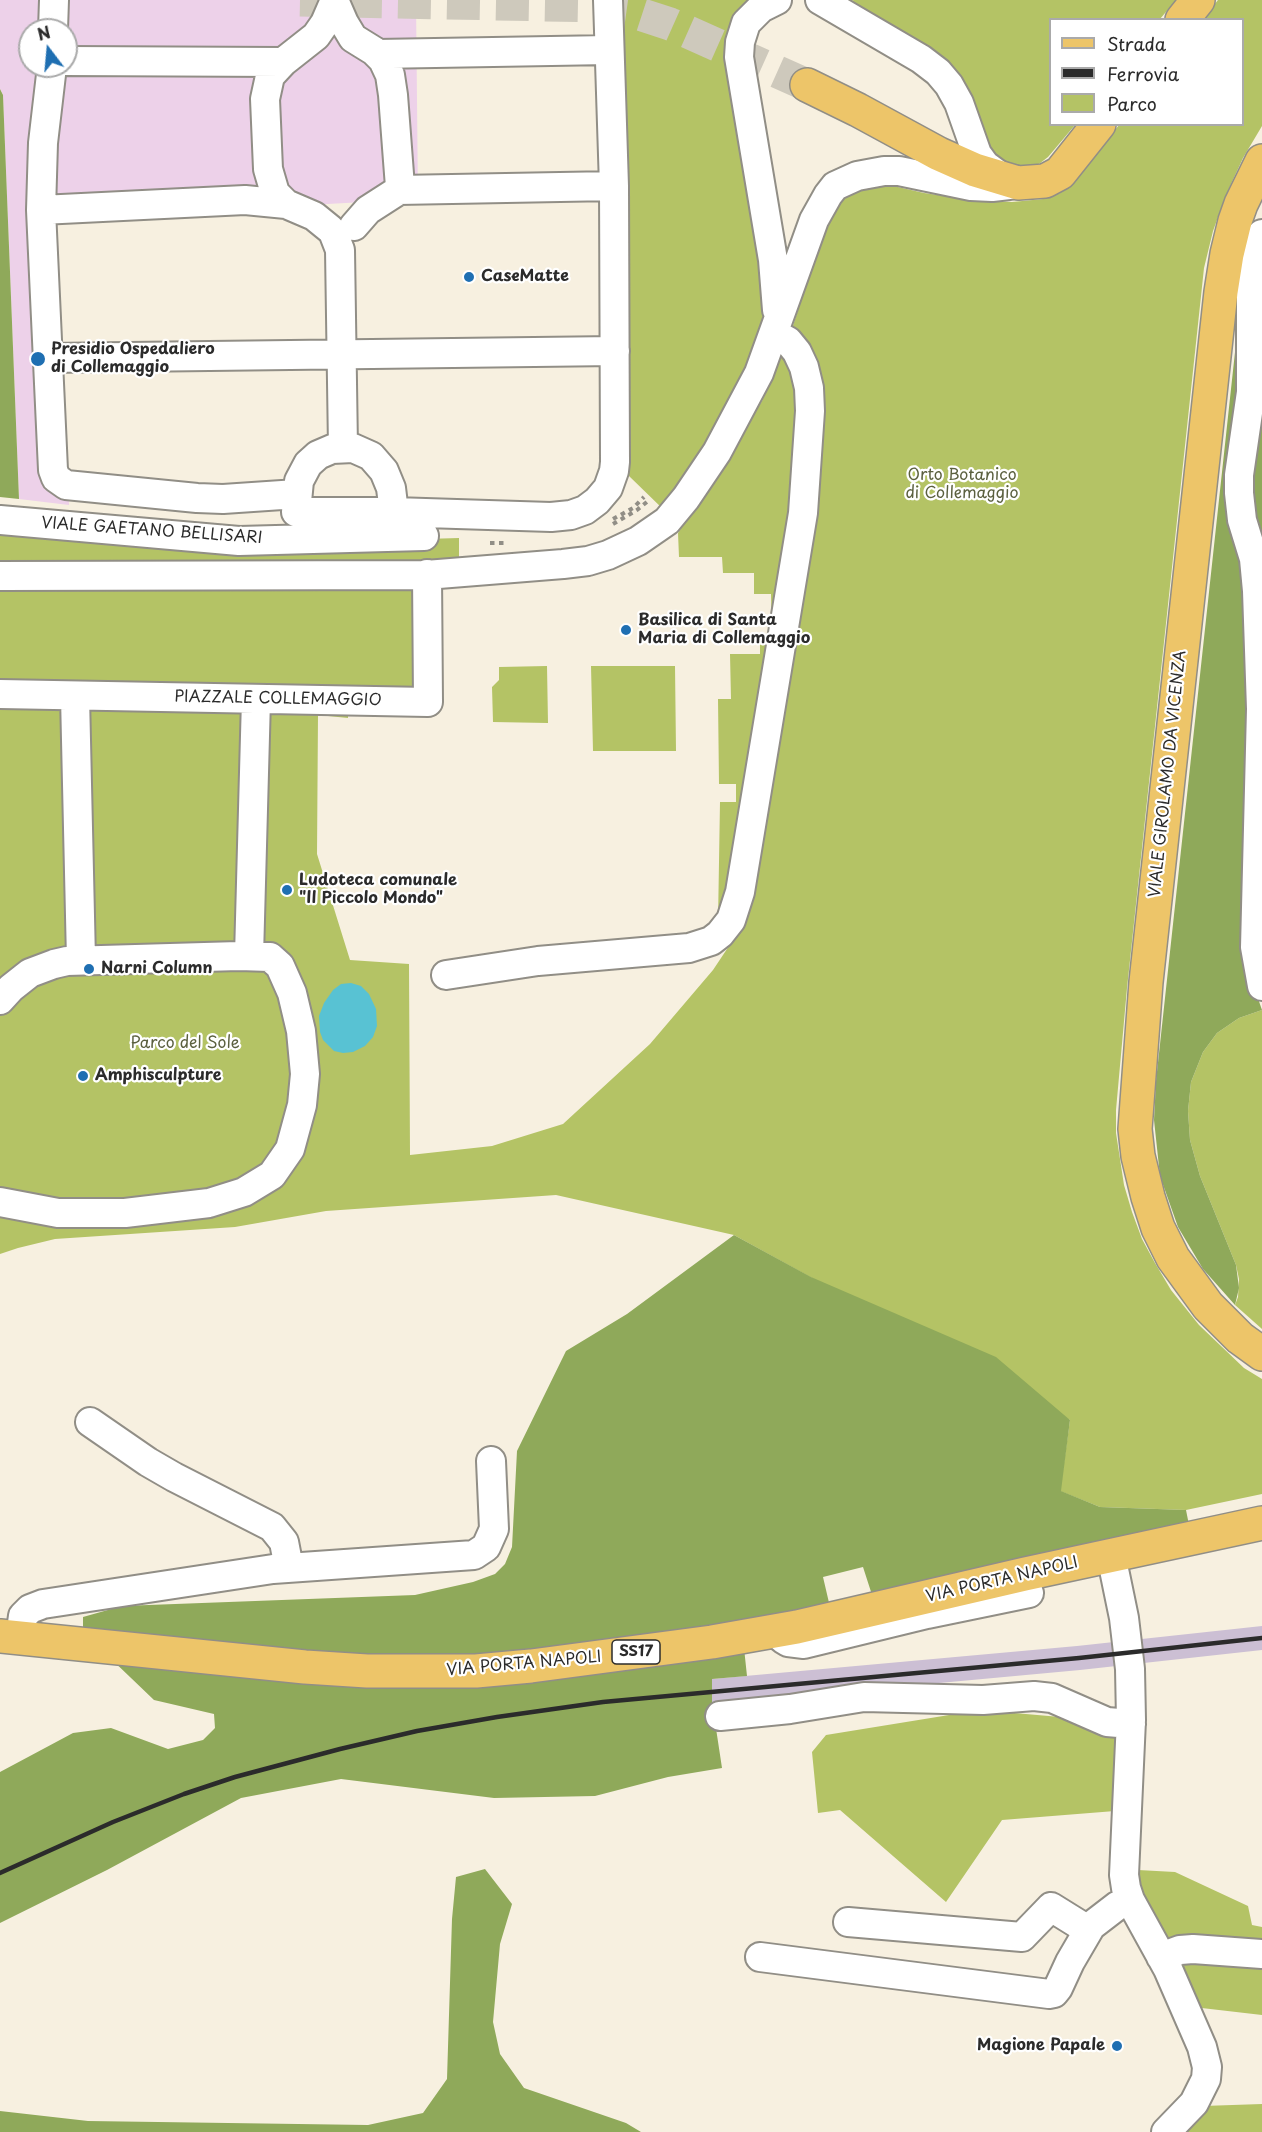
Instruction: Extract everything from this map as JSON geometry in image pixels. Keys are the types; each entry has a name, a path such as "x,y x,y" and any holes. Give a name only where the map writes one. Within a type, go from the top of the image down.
{"main road":[{"path":"1184,18 1198,0"},
{"path":"807,85 939,154 1012,182 1035,183 1056,176 1097,126"},
{"name":"VIALE GIROLAMO DA VICENZA","path":"1262,161 1235,221 1221,292 1147,970 1135,1105 1135,1129 1138,1156 1148,1197 1158,1228 1169,1250 1186,1278 1208,1306 1240,1338 1262,1354"},
{"name":"VIA PORTA NAPOLI","path":"10,1637 305,1667 367,1671 427,1672 531,1666 712,1642 1028,1591 1112,1555 1262,1523"}],"street":[{"path":"53,18 54,0"},
{"path":"334,0 348,30 385,64 392,88 401,183 398,190"},
{"path":"286,204 275,193 269,178 265,99 270,76 321,30 334,0"},
{"name":"VIALE GAETANO BELLISARI","path":"0,520 223,540 296,515 405,528 551,517 578,513 597,501 608,488 614,471 614,186 608,0"},
{"path":"446,975 528,963 689,948 711,941 731,920 740,892 799,543 810,402 808,381 801,361 793,347 776,331 776,284 739,50 741,34 750,17 777,0"},
{"path":"826,1 921,59 944,78 959,103 977,154 985,165 1012,182"},
{"path":"78,61 293,55 333,42 369,49 609,50"},
{"path":"51,78 43,143 41,210 53,470 56,478 66,484 203,498 296,515 303,472 311,460 327,451 343,448 362,451 381,467 405,528"},
{"path":"0,576 428,574 588,561 627,547 661,526 686,498 721,445 755,382 776,331 810,230 823,203 835,186 850,178 884,171 899,171 942,181 986,187 1012,182"},
{"path":"343,448 341,234 368,210 398,190 614,186"},
{"path":"41,210 245,200 286,204 314,216 341,234"},
{"path":"764,206 773,225 785,237 798,237 810,230"},
{"path":"1262,234 1254,259 1251,279 1251,392 1239,476 1239,493 1242,520 1254,559 1257,591 1261,709 1255,947 1262,986"},
{"path":"47,358 615,351"},
{"name":"PIAZZALE COLLEMAGGIO","path":"0,694 428,702 428,574"},
{"path":"75,696 81,960"},
{"path":"249,956 256,699"},
{"path":"0,1000 30,973 54,964 81,960 249,956 273,958 283,971 296,1004 305,1059 304,1089 295,1138 284,1160 272,1175 236,1196 209,1203 157,1211 68,1214 0,1202"},
{"path":"90,1422 165,1472 272,1527 284,1542 289,1568"},
{"path":"10,1637 30,1609 43,1604 289,1568 466,1557 479,1553 489,1544 494,1529 491,1461"},
{"path":"1112,1555 1129,1652 1131,1724 1124,1875 1130,1900 1161,1957 1202,2048 1207,2067 1206,2079 1194,2103 1166,2132"},
{"path":"720,1716 790,1709 864,1697 983,1700 1034,1696 1052,1698 1107,1722 1131,1724"},
{"path":"760,1957 1049,1994 1054,1993 1058,1988 1088,1930 1102,1917 1130,1900"},
{"path":"848,1922 1022,1937 1051,1907 1088,1930"},
{"path":"1161,1957 1193,1949 1262,1954"}],"shaded area":[{"name":"Presidio Ospedaliero di Collemaggio","path":"0,0 416,0 418,199 57,219 69,505 19,499 3,95 0,89"},
{"path":"1262,1626 1262,1650 1080,1670 712,1704 712,1679 1077,1646"}],"green space":[{"path":"621,0 754,0 745,9 769,326 744,385 665,511 629,476"},
{"path":"854,0 1176,0 1161,18 1049,18 1049,126 1074,126 1048,157 1039,164 1023,167 996,162 970,109 845,2"},
{"name":"Orto Botanico di Collemaggio","path":"1218,0 1262,0 1262,126 1243,158 1226,195 1213,231 1204,268 1127,988 1116,1133 1124,1185 1132,1212 1142,1239 1171,1290 1199,1325 1244,1368 1262,1379 1262,1494 1186,1510 1100,1507 1060,1491 1070,1420 734,1235 556,1195 326,1211 235,1227 55,1239 0,1254 0,698 348,704 348,718 318,715 317,854 350,960 409,964 410,1155 492,1146 563,1124 650,1044 713,970 735,937 718,922 720,802 736,802 736,784 719,784 718,699 731,699 730,654 760,654 760,639 772,639 771,594 754,594 754,573 723,573 722,557 679,557 678,533 762,401 788,341 824,229 837,202 855,188 889,185 973,200 1012,202 1043,199 1060,193 1070,185 1118,126 1244,126 1244,18 1204,18"},
{"path":"0,89 3,95 19,499 0,497"},
{"path":"1240,306 1262,391 1262,892 1255,990 1262,1010 1239,1018 1217,1033 1203,1052 1191,1082 1188,1111 1190,1140 1200,1176 1236,1265 1239,1288 1235,1305 1203,1269 1178,1227 1160,1176 1154,1120 1156,1081"},
{"path":"0,527 425,539 459,538 459,562 0,573"},
{"path":"424,578 424,698 0,691 0,579"},
{"path":"547,666 548,723 493,722 492,687 499,680 499,667"},
{"path":"591,666 675,666 676,751 593,751"},
{"path":"1262,1010 1262,1329 1235,1305 1239,1279 1236,1265 1200,1176 1190,1140 1188,1111 1191,1082 1203,1052 1217,1033 1239,1018"},
{"path":"734,1235 811,1277 996,1357 1070,1420 1061,1491 1100,1507 1186,1510 1189,1525 873,1598 863,1567 823,1577 830,1607 744,1648 747,1676 712,1679 712,1702 722,1768 668,1777 595,1796 494,1798 341,1779 241,1798 107,1870 0,1923 0,1772 73,1733 111,1728 168,1749 203,1740 215,1728 214,1714 154,1700 83,1632 83,1617 122,1606 415,1595 473,1582 495,1574 505,1564 512,1547 517,1451 566,1351 627,1314"},
{"path":"980,1710 1083,1719 1119,1736 1115,1811 1002,1820 946,1902 840,1810 818,1813 812,1752 826,1735"},
{"path":"485,1869 512,1904 500,1944 493,2022 500,2054 524,2088 626,2123 641,2132 0,2132 0,2111 88,2121 368,2125 423,2113 447,2079 452,1919 456,1877"},
{"path":"1138,1870 1175,1872 1248,1906 1252,1925 1262,1927 1262,2015 1193,2007 1139,1901"},
{"path":"1262,2104 1262,2132 1177,2132 1203,2106"}],"water":[{"path":"351,983 361,986 369,994 376,1009 377,1026 373,1037 365,1046 353,1052 343,1053 334,1051 323,1040 319,1016 333,990 341,984"}],"tunnel":[{"path":"300,0 598,6 627,10 670,24 807,85"}],"railway":[{"path":"0,1873 113,1822 184,1794 235,1777 417,1731 603,1702 1079,1658 1262,1638"}],"place":[{"name":"CaseMatte","path":"469,277"},
{"name":"Presidio Ospedaliero di Collemaggio","path":"38,359"},
{"name":"Basilica di Santa Maria di Collemaggio","path":"626,630"},
{"name":"Ludoteca comunale \"Il Piccolo Mondo\"","path":"287,890"},
{"name":"Narni Column","path":"89,969"},
{"name":"Amphisculpture","path":"83,1076"},
{"name":"Magione Papale","path":"1117,2046"}],"park label":[{"name":"Parco del Sole","path":"185,1044"}]}
